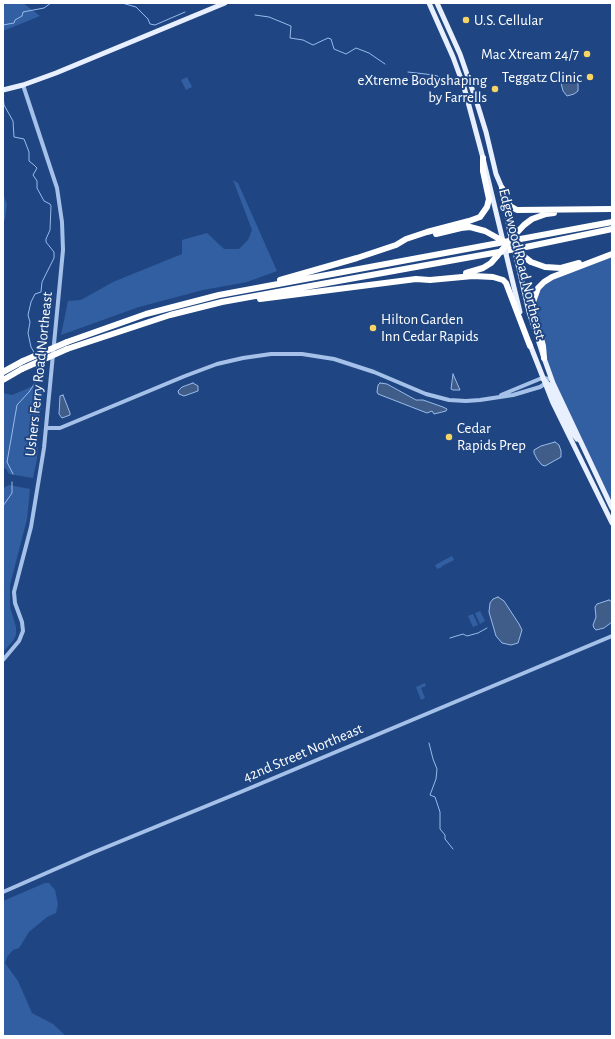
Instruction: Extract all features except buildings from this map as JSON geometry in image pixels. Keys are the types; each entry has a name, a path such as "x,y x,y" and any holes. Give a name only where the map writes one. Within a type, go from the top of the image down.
{"highway":[{"path":"396,245 406,239 480,217 487,207 489,199 483,171 483,158"},
{"path":"502,188 510,206 516,210 612,209"},
{"path":"193,309 472,272 491,263 497,256 506,239 528,222 539,216 586,210"},
{"path":"219,295 612,222"},
{"path":"3,372 67,342 146,314 332,266 396,245 461,228 478,229 506,239 515,251 531,262 552,268 570,266 612,253"},
{"path":"3,380 22,369 67,350 153,320 193,309 250,297 521,248 612,229"},
{"path":"544,358 533,302 538,288 544,282 552,278 612,253"},
{"path":"416,279 430,280 483,276 503,280 506,283 530,346"}],"main road":[{"path":"3,90 23,85 225,3"},
{"name":"Edgewood Road Northeast","path":"429,3 459,72 506,239"},
{"name":"Edgewood Road Northeast","path":"437,3 460,54 483,122 496,174 502,188 506,254 519,309 530,346 542,378 548,382 586,452 612,508"},
{"name":"Edgewood Road Northeast","path":"515,251 529,312 544,358 548,382 612,523"}],"street":[{"name":"Ushers Ferry Road Northeast","path":"3,660 19,641 23,631 22,622 15,603 14,592 31,527 47,428 54,334 62,264 63,234 57,188 23,85"},
{"path":"47,428 60,428 217,364 231,360 271,354 302,354 334,359 374,372 426,394 448,400 480,400 498,396 513,395 548,382"},
{"path":"498,396 542,378 548,382"},
{"name":"42nd Street Northeast","path":"3,892 113,844 244,791 612,636"}],"shaded area":[{"path":"3,3 23,3 40,16 3,31"},
{"path":"563,76 575,79 578,84 578,91 567,96 563,91 560,79"},
{"path":"187,77 192,87 186,90 181,80"},
{"path":"233,180 238,183 277,271 247,282 203,290 139,307 61,335 68,301 81,300 113,282 182,254 182,240 207,233 224,249 239,249 248,240 252,230"},
{"path":"3,194 7,204 5,219 3,222"},
{"path":"612,257 612,508 544,358 533,302 544,282"},
{"path":"453,374 460,390 451,389"},
{"path":"193,383 198,386 198,391 184,396 179,394 178,391 182,387"},
{"path":"380,383 387,384 416,400 423,400 447,409 446,411 434,414 432,411 427,413 378,394 378,385"},
{"path":"38,384 44,387 39,423 37,459 33,478 9,474 3,467 3,393 12,395"},
{"path":"63,395 70,415 62,418 59,414 60,396"},
{"path":"555,442 559,445 561,457 545,466 542,465 537,459 534,450 541,446"},
{"path":"9,485 30,489 27,519 10,585 10,607 16,627 16,635 13,641 3,652 3,488"},
{"path":"452,556 454,560 437,569 435,565"},
{"path":"498,597 504,601 522,630 518,643 511,645 502,643 496,636 489,612 490,603 493,599"},
{"path":"609,600 612,602 612,622 604,628 596,630 593,625 596,617 595,607 597,604"},
{"path":"480,611 485,621 480,624 475,613"},
{"path":"473,614 478,625 473,627 468,616"},
{"path":"425,683 426,686 421,688 425,698 421,700 416,687"},
{"path":"45,883 49,883 55,890 58,904 56,913 47,917 29,932 19,948 13,950 7,957 5,963 18,981 32,1013 53,1024 66,1036 3,1036 3,901"}],"waterway":[{"path":"3,25 14,23 15,20 22,16 23,12 44,8 51,3"},
{"path":"64,3 70,3"},
{"path":"122,3 136,7 148,19 150,24 155,25 185,12"},
{"path":"255,15 269,17 291,26 290,38 303,40 313,45 328,38 331,39 334,49 346,54 356,48 369,53 385,64"},
{"path":"408,72 434,75 452,81"},
{"path":"3,96 4,105 13,121 14,137 24,139 29,152 29,161 37,168 33,175 37,181 37,188 44,201 51,206 50,230 46,242 54,252 54,258 42,282 41,292 35,294 31,302 28,315 30,322 28,333 31,347 35,354"},
{"path":"13,474 7,462 17,405 35,383 37,365"},
{"path":"3,506 12,493 12,482"},
{"path":"450,638 463,634 467,636 478,633 487,628"},
{"path":"429,743 437,769 436,779 430,795 435,797 440,812 440,829 445,835 445,839 453,849"}],"place":[{"name":"U.S. Cellular","path":"466,20"},
{"name":"Mac Xtream 24/7","path":"587,54"},
{"name":"Teggatz Clinic","path":"590,77"},
{"name":"eXtreme Bodyshaping by Farrells","path":"495,89"},
{"name":"Hilton Garden Inn Cedar Rapids","path":"373,328"},
{"name":"Cedar Rapids Prep","path":"449,437"}]}
